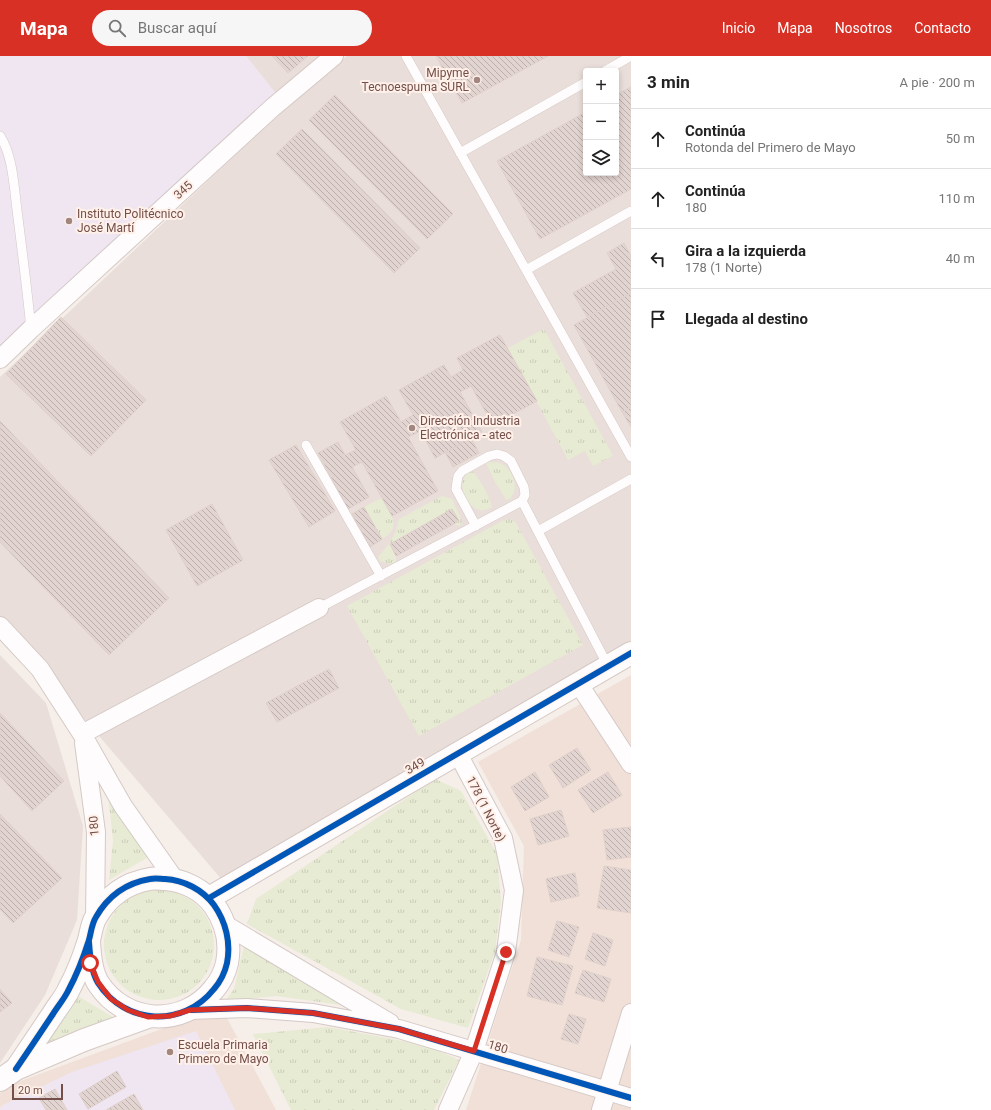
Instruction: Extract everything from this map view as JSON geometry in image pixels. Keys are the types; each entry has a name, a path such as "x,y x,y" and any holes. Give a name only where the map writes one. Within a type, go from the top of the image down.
{"street":[{"name":"345","path":"0,359 272,108 334,56"},
{"path":"82,734 319,608"},
{"name":"180","path":"0,626 40,669 82,734 124,806 175,880"},
{"name":"349","path":"209,898 631,652"},
{"path":"578,683 631,764"},
{"name":"180","path":"82,734 96,832 95,919"},
{"name":"178 (1 Norte)","path":"448,1110 474,1051 506,952 514,890 503,838 458,754"},
{"path":"152,878 175,880 195,888 209,898 219,912 229,943 227,963 222,976 207,998 190,1010 170,1016 148,1017 84,1040 8,1074 68,991 89,942 95,919 108,899 128,885 152,878"},
{"name":"180","path":"224,924 399,1029"},
{"path":"89,942 90,963 98,982 111,999 128,1010 148,1017"},
{"name":"180","path":"190,1010 247,1008 313,1013 399,1029 631,1098"},
{"path":"601,1110 631,1013"}],"lane":[{"path":"406,56 631,457"},
{"path":"610,68 631,56"},
{"path":"460,153 583,84"},
{"path":"0,136 4,143 12,167 25,267 31,329"},
{"path":"526,270 631,211"},
{"path":"306,445 381,576"},
{"path":"319,608 476,526 522,501 525,495 524,487 511,461 504,456 497,454 489,456 462,471 458,476 456,489 476,526"},
{"path":"538,531 631,479"},
{"path":"522,501 608,666"}],"shaded area":[{"name":"Instituto Politécnico José Martí","path":"0,56 246,56 277,95 0,347"},
{"path":"246,56 321,56 277,95"},
{"path":"347,56 631,56 631,644 223,881 0,620 0,377 299,95"},
{"path":"0,655 46,703 83,826 77,920 45,995 0,1063"},
{"path":"631,675 631,1110 466,1110 521,940 524,846 478,762"},
{"name":"Escuela Primaria Primero de Mayo","path":"221,1007 276,1110 0,1110 0,1093 18,1082"},
{"name":"Escuela Primaria Primero de Mayo","path":"196,1031 235,1110 0,1110 1,1106 72,1072"}],"green space":[{"path":"544,329 613,456 593,466 585,451 568,460 508,348"},
{"path":"496,462 505,466 511,474 515,484 514,493 507,501 495,482 486,463"},
{"path":"472,470 488,497 492,507 488,509 480,510 476,508 471,505 465,496 462,486 463,481 465,476"},
{"path":"442,496 452,499 462,521 460,526 453,524 452,510 390,544 396,556 396,563 390,564 380,561 378,557 389,544 396,531 399,519"},
{"path":"382,498 391,515 393,525 392,530 382,539 364,507"},
{"path":"509,519 516,523 583,645 419,736 347,606 502,521"},
{"path":"435,779 461,791 497,854 501,902 495,951 468,1028 401,1009 247,924 256,899"},
{"path":"108,794 150,856 109,880 113,841"},
{"path":"159,890 180,894 198,906 210,924 214,945 210,966 198,984 180,996 159,1000 138,996 120,984 108,966 104,945 108,924 120,906 138,894"},
{"path":"244,945 304,983 348,1006 276,996 225,1001 234,989"},
{"path":"78,996 118,1020 40,1049"},
{"path":"328,1027 425,1045 459,1060 434,1110 291,1110 253,1034"}],"building":[{"path":"272,56 308,56 288,73"},
{"name":"Mipyme Tecnoespuma SURL","path":"436,56 548,56 462,103"},
{"path":"631,87 631,189 540,239 497,161 583,114 583,176 619,176 619,93"},
{"path":"335,95 453,214 427,239 309,120"},
{"path":"302,129 420,248 394,273 276,154"},
{"path":"624,243 631,256 631,293 587,317 573,293 616,269 607,253"},
{"path":"631,293 631,407 622,412 574,325"},
{"path":"61,317 146,400 91,456 6,374"},
{"name":"Dirección Industria Electrónica - atec","path":"500,335 537,401 493,425 471,386 460,392 482,432 435,458 421,431 408,437 438,491 392,516 362,462 352,467 369,497 348,509 318,453 338,442 345,455 356,450 340,422 386,396 401,422 413,415 399,390 444,365 451,377 463,370 457,358"},
{"path":"631,407 631,427 622,412"},
{"path":"0,421 169,598 109,655 0,542"},
{"path":"471,438 479,453 453,467 445,452"},
{"path":"296,445 335,511 309,527 269,460"},
{"path":"212,504 243,560 197,586 166,530"},
{"path":"364,507 382,539 370,547 352,514"},
{"path":"452,509 459,521 396,556 390,544"},
{"path":"329,669 339,688 277,722 266,703"},
{"path":"0,713 64,781 32,811 0,776"},
{"path":"577,748 591,770 563,788 549,765"},
{"path":"535,772 549,797 525,811 511,787"},
{"path":"608,772 622,795 593,813 578,790"},
{"path":"561,810 569,836 538,845 530,819"},
{"path":"0,814 62,878 13,923 0,909"},
{"path":"631,827 631,857 607,860 603,830"},
{"path":"604,866 631,870 631,913 597,908"},
{"path":"575,873 579,896 551,902 546,879"},
{"path":"557,921 579,927 569,957 548,950"},
{"path":"593,933 613,940 605,966 585,959"},
{"path":"537,957 573,966 562,1005 527,996"},
{"path":"583,970 611,979 604,1002 575,993"},
{"path":"0,989 12,1003 0,1012"},
{"path":"569,1014 586,1019 578,1044 561,1039"},
{"path":"117,1071 126,1087 88,1109 79,1094"},
{"path":"55,1089 67,1110 46,1110 39,1098"},
{"path":"134,1094 143,1110 106,1110"}],"cycle path":[{"path":"209,898 631,653"},
{"path":"16,1069 68,991 82,961 96,917 106,903 126,887 141,881 158,879 179,881 199,890 210,900 222,918 228,940 228,955 224,973 220,980 214,989 201,1002 187,1010 171,1015 154,1016 138,1014 123,1007 109,997 98,983 94,974 90,958 89,942"},
{"path":"191,1010 247,1008 313,1013 399,1029 631,1098"}],"place":[{"name":"Mipyme Tecnoespuma SURL","path":"477,80"},
{"name":"Instituto Politécnico José Martí","path":"69,221"},
{"name":"Dirección Industria Electrónica - atec","path":"412,428"},
{"name":"Escuela Primaria Primero de Mayo","path":"170,1052"}],"route":[{"path":"90,963 98,982 111,999 128,1010 148,1017 170,1016 190,1010 247,1008 313,1013 399,1029 474,1051 506,952"}]}
